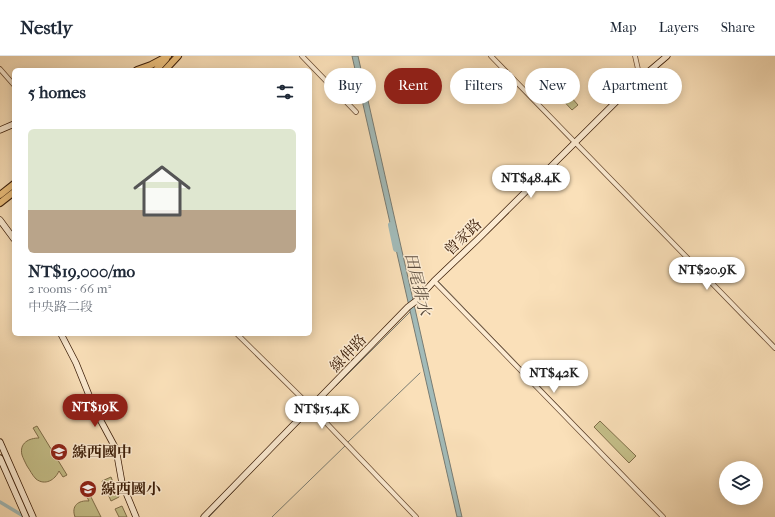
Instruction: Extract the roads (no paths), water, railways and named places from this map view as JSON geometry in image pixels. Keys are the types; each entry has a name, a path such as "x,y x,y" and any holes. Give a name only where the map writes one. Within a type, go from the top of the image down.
{"main road":[{"path":"143,68 168,56"},
{"path":"158,68 168,56"},
{"path":"168,68 178,56"},
{"path":"0,195 12,186"},
{"path":"0,203 12,194"}],"street":[{"path":"302,56 356,112"},
{"path":"491,56 775,348"},
{"path":"635,56 637,68"},
{"name":"曾家路","path":"653,68 667,56"},
{"path":"0,69 12,83"},
{"name":"曾家路","path":"413,303 614,104"},
{"path":"0,130 12,125"},
{"path":"0,220 12,236"},
{"path":"434,281 663,517"},
{"name":"線伸路","path":"204,517 413,303"},
{"path":"62,336 76,363 95,410 116,449 122,482 136,517"},
{"path":"240,336 416,517"},
{"path":"0,442 33,517"},
{"path":"0,458 26,517"}],"water":[{"path":"352,56 358,56 361,68 355,68"},
{"path":"363,104 369,104 462,517 457,517"}],"waterway":[{"name":"田尾排水","path":"391,225 396,249"},
{"path":"439,282 655,506"},
{"path":"336,386 410,312"},
{"path":"348,442 420,373"},
{"path":"209,517 280,442"},
{"path":"272,517 346,445"},
{"path":"0,502 25,517"}],"place":[{"name":"線西國中","path":"59,452"},
{"name":"線西國小","path":"88,489"}]}
